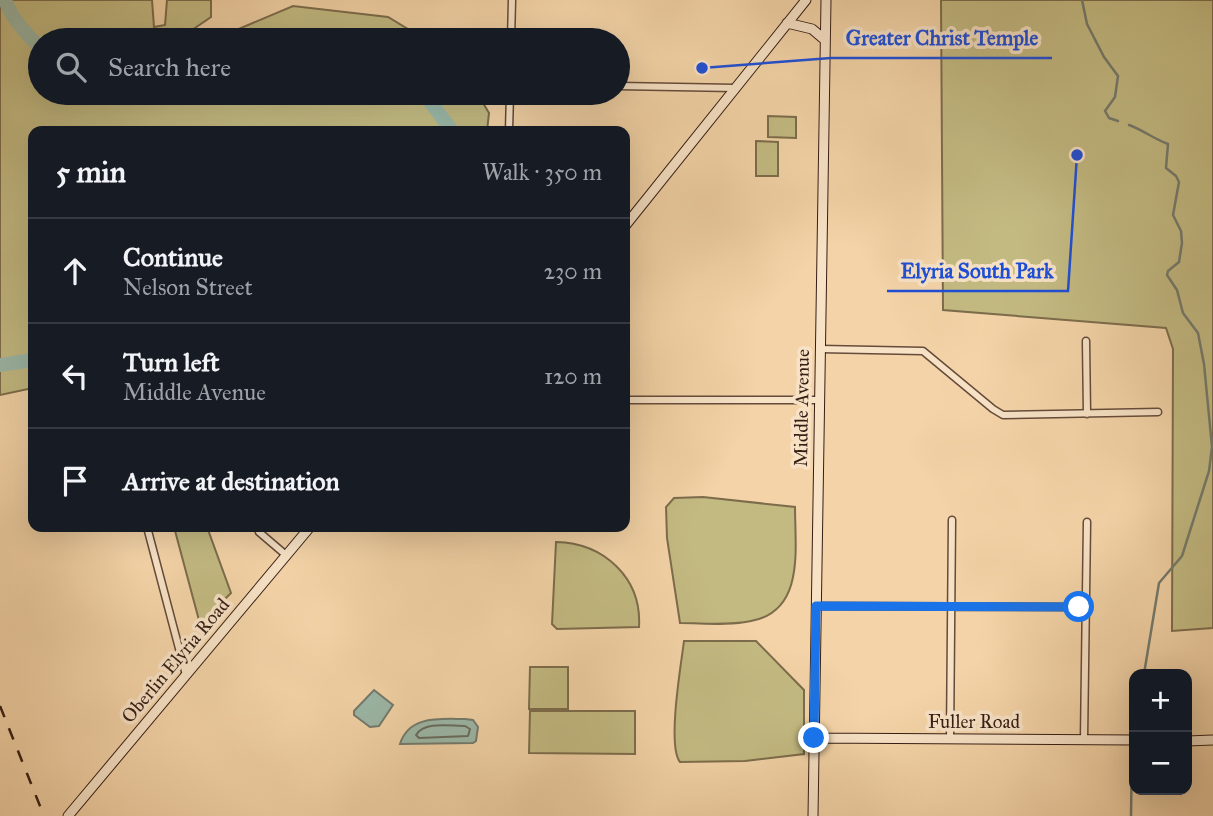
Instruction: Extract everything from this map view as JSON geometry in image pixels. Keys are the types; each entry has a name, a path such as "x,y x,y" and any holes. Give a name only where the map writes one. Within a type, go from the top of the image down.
{"street":[{"path":"511,28 512,0"},
{"path":"630,220 806,0"},
{"name":"Middle Avenue","path":"813,816 826,0"},
{"path":"787,23 812,29 825,40"},
{"path":"630,86 735,88"},
{"path":"509,126 510,105"},
{"path":"1086,341 1087,414"},
{"path":"820,349 923,351 999,414 1158,412"},
{"path":"630,400 819,400"},
{"path":"950,738 952,520"},
{"path":"1084,739 1087,522"},
{"path":"148,532 186,675"},
{"path":"259,532 286,555"},
{"name":"Oberlin Elyria Road","path":"68,816 306,532"},
{"path":"816,606 1086,607"},
{"name":"Fuller Road","path":"814,738 1129,740"},
{"path":"1192,741 1213,740"}],"shaded area":[{"path":"0,0 152,0 154,27 165,25 167,0 211,0 211,17 195,28 28,28 28,105 484,105 489,113 488,126 28,126 28,389 0,395"},
{"path":"941,0 1213,0 1213,628 1172,631 1173,349 1166,328 943,310"},
{"path":"293,6 388,17 406,28 241,28"},
{"path":"768,116 796,117 796,138 768,137"},
{"path":"756,141 778,142 778,176 756,176"},
{"path":"703,497 795,507 795,559 789,592 781,605 768,615 733,623 680,623 667,538 666,507 674,498"},
{"path":"175,532 209,532 231,593 200,624"},
{"path":"556,542 590,549 617,566 634,593 639,627 557,629 552,624"},
{"path":"684,641 756,641 804,690 804,754 745,761 680,762 676,753 675,723"},
{"path":"530,667 568,667 568,709 529,709"},
{"path":"530,711 635,711 635,754 529,753"}],"water":[{"path":"374,690 393,705 379,726 370,727 354,715 354,711"},
{"path":"436,719 473,720 478,727 476,741 473,743 400,744 410,728 418,723"}],"waterway":[{"path":"5,0 11,14 28,35"},
{"path":"1082,0 1087,24 1104,57 1118,76 1115,97 1105,111 1109,118 1118,121"},
{"path":"433,105 448,126"},
{"path":"1129,125 1168,144 1166,168 1179,182 1173,215 1181,231 1182,243 1179,262 1167,275 1177,290 1183,313 1198,333 1204,364 1212,447 1209,471 1182,556 1159,583 1145,669"},
{"path":"0,365 28,361"},
{"path":"1131,795 1131,816"}],"railway":[{"path":"0,706 44,816"}],"place":[{"name":"Greater Christ Temple","path":"702,68"},
{"name":"Elyria South Park","path":"1077,155"}],"route":[{"path":"814,738 816,606 1079,607"}]}
